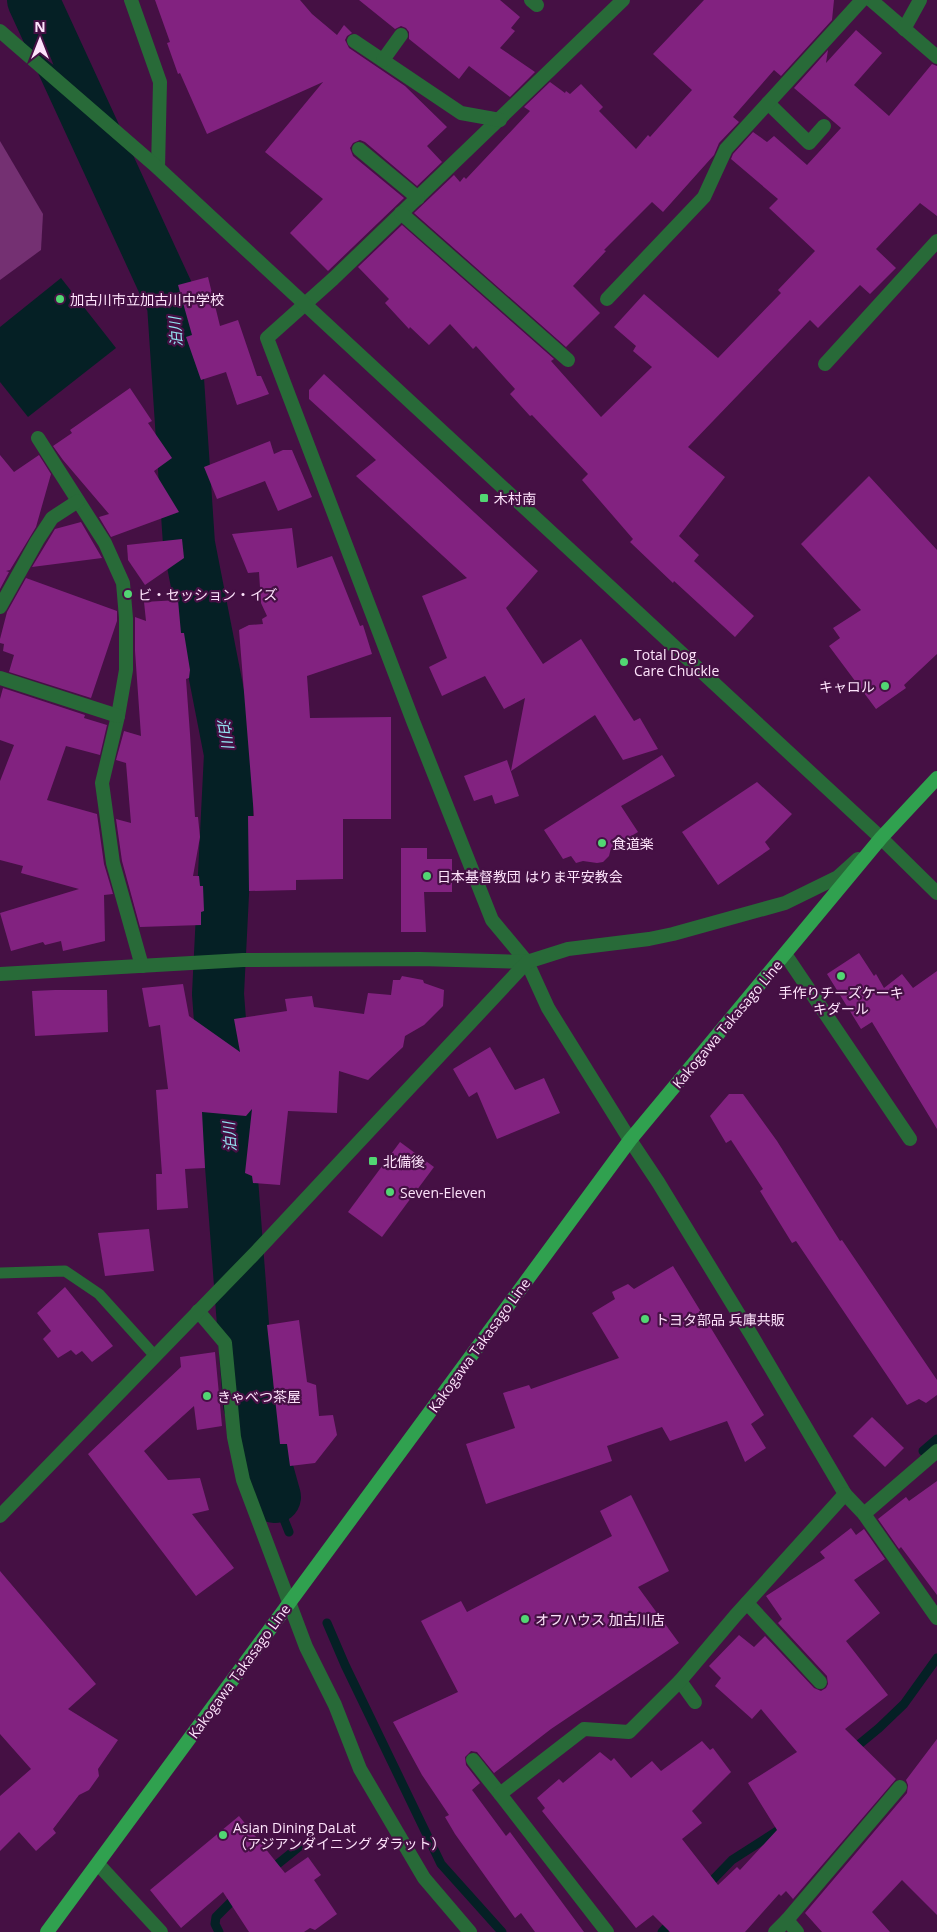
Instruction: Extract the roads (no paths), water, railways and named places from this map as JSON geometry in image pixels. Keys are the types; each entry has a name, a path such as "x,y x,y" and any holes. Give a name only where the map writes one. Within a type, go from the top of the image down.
{"main road":[{"name":"Kakogawa Takasago Line","path":"47,1932 630,1140 881,838 937,778"}],"street":[{"path":"131,0 160,82 158,168"},
{"path":"623,0 418,198 306,304 267,338 413,721 492,920 527,962 548,1008 658,1182 845,1494 864,1514 937,1618"},
{"path":"607,299 704,197 726,149 862,0"},
{"path":"871,0 937,57"},
{"path":"904,29 920,0"},
{"path":"0,30 158,168 306,304 881,838 937,893"},
{"path":"383,60 401,35"},
{"path":"354,40 461,113 500,120"},
{"path":"768,103 808,143 824,126"},
{"path":"359,149 418,198"},
{"path":"401,214 568,360"},
{"path":"825,364 937,241"},
{"path":"38,438 105,542 123,582 126,618 126,670 118,716 102,783 113,863 142,966"},
{"path":"0,607 52,518 78,501"},
{"path":"0,678 118,716"},
{"path":"0,974 243,960 420,959 527,962 568,949 650,939 785,903 838,877 881,838"},
{"path":"785,954 910,1140"},
{"path":"0,1516 257,1251 527,962"},
{"path":"199,1311 225,1343 234,1437 243,1480 306,1647 335,1705 360,1769 424,1878 470,1932"},
{"path":"864,1514 937,1450"},
{"path":"500,1794 584,1729 629,1732 680,1681 845,1494"},
{"path":"747,1603 820,1682"},
{"path":"680,1681 695,1702"},
{"path":"472,1760 607,1932"},
{"path":"775,1932 900,1787"},
{"path":"98,1864 162,1932"},
{"path":"787,1920 798,1932"}],"lane":[{"path":"0,1272 65,1271 99,1294 155,1356"}],"waterway":[{"name":"泊川","path":"33,0 173,304 189,544 230,754 218,994 249,1404 275,1497"},
{"path":"923,1451 937,1439"},
{"path":"275,1497 289,1532"},
{"path":"327,1623 345,1665 441,1864 502,1932"},
{"path":"851,1751 904,1704 937,1658"},
{"path":"705,1888 732,1860 785,1826"},
{"path":"269,1871 300,1846"},
{"path":"219,1932 215,1924 216,1917 237,1896"},
{"path":"662,1932 673,1920"}],"place":[{"name":"加古川市立加古川中学校","path":"60,299"},
{"name":"木村南","path":"484,498"},
{"name":"ビ・セッション・イズ","path":"128,594"},
{"name":"Total Dog Care Chuckle","path":"624,662"},
{"name":"キャロル","path":"885,686"},
{"name":"食道楽","path":"602,843"},
{"name":"日本基督教団 はりま平安教会","path":"427,876"},
{"name":"手作りチーズケーキ キダール","path":"841,976"},
{"name":"北備後","path":"373,1161"},
{"name":"Seven-Eleven","path":"390,1192"},
{"name":"トヨタ部品 兵庫共販","path":"645,1319"},
{"name":"きゃべつ茶屋","path":"207,1396"},
{"name":"オフハウス 加古川店","path":"525,1619"},
{"name":"Asian Dining DaLat （アジアンダイニング ダラット）","path":"223,1835"}]}
